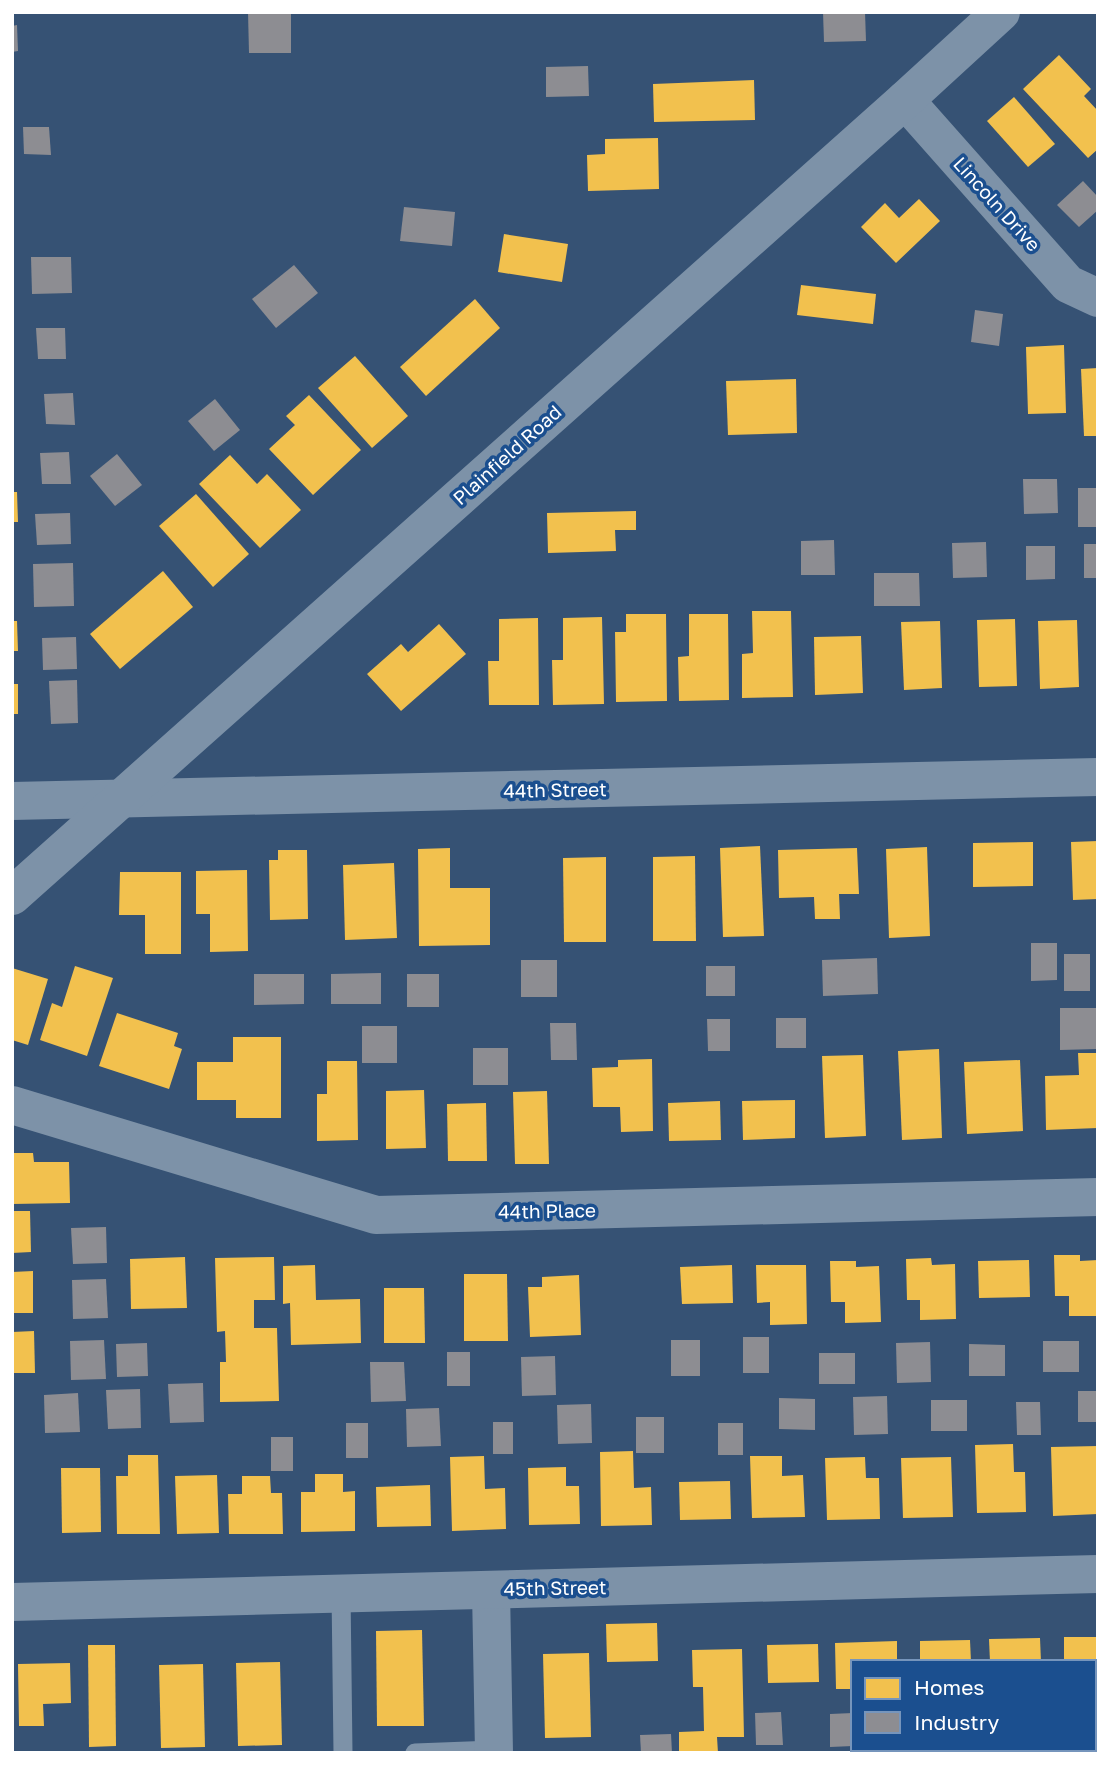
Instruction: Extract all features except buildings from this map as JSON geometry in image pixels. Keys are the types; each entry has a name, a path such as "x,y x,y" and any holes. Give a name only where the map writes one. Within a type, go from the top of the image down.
{"street":[{"name":"Plainfield Road","path":"12,896 1001,12"},
{"name":"Lincoln Drive","path":"905,100 1068,284 1098,298"},
{"name":"44th Street","path":"12,801 1098,777"},
{"name":"44th Place","path":"12,1105 376,1215 1098,1197"},
{"name":"45th Street","path":"12,1602 1098,1574"},
{"path":"491,1590 494,1752"}],"lane":[{"path":"341,1592 343,1753"},
{"path":"415,1753 494,1752"}]}
